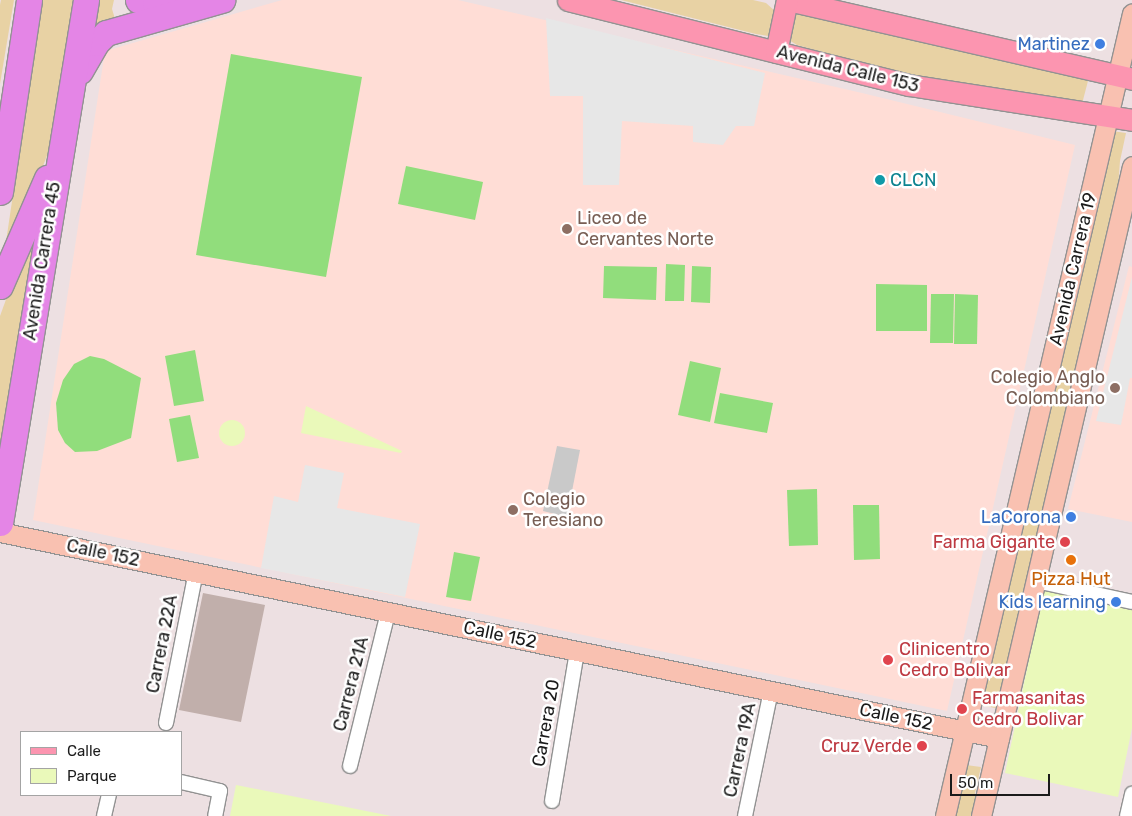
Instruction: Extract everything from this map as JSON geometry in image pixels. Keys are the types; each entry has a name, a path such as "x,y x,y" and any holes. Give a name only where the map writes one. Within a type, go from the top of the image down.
{"highway":[{"path":"0,192 30,0"},
{"name":"Avenida Carrera 45","path":"0,523 60,146 86,0"},
{"path":"138,0 155,3 170,0"},
{"path":"72,84 96,43 106,33 222,0"},
{"path":"0,286 60,146"}],"main road":[{"name":"Avenida Calle 153","path":"568,0 909,85 1132,120"},
{"path":"776,52 788,0 1125,78"},
{"name":"Avenida Carrera 19","path":"945,816 1108,116 1125,78 1132,14"},
{"name":"Avenida Carrera 19","path":"981,816 1132,166"},
{"name":"Calle 152","path":"0,532 999,738"}],"street":[{"name":"Carrera 22A","path":"166,723 196,572"},
{"path":"1036,581 1132,602"},
{"name":"Carrera 21A","path":"350,766 388,612"},
{"name":"Carrera 20","path":"552,801 577,651"},
{"name":"Carrera 19A","path":"745,816 771,691"},
{"path":"182,782 220,791 215,816"},
{"path":"1127,816 1132,794"},
{"path":"104,816 109,796"}],"shaded area":[{"path":"1,0 14,0 0,84 0,5"},
{"path":"42,0 76,0 52,143 30,199 4,255"},
{"path":"94,0 114,0 112,9 116,22 93,36"},
{"name":"Liceo de Cervantes Norte","path":"282,0 458,0 862,93 1075,145 947,711 33,520 105,51"},
{"path":"621,0 753,0 766,3 775,11 773,34 768,36 756,34"},
{"path":"795,11 1089,77 1082,104 932,82 797,45 789,40 787,35"},
{"path":"546,18 765,73 754,126 736,126 723,145 693,142 693,126 622,121 619,185 583,185 583,96 550,96"},
{"path":"1112,131 1126,133 1120,161 1117,201 1001,709 979,705"},
{"path":"44,195 0,468 0,316"},
{"name":"Colegio Anglo Colombiano","path":"1129,266 1132,267 1132,522 1068,509"},
{"path":"1132,277 1132,378 1130,378 1121,425 1096,421"},
{"path":"557,446 580,450 567,517 543,511"},
{"path":"305,465 344,473 337,508 420,524 405,597 261,568 274,496 298,502"},
{"path":"203,593 265,605 241,722 179,710"},
{"path":"966,765 981,767 975,793 976,816 954,816"}],"green space":[{"path":"231,54 362,77 326,277 196,255"},
{"path":"406,166 483,182 475,220 398,204"},
{"path":"666,264 685,265 684,301 665,301"},
{"path":"604,266 657,267 656,300 603,298"},
{"path":"692,266 711,267 710,303 691,302"},
{"path":"876,284 927,285 927,331 876,331"},
{"path":"931,294 954,294 953,343 930,343"},
{"path":"955,294 978,295 977,344 954,344"},
{"path":"195,350 204,401 174,406 165,356"},
{"path":"90,356 104,359 141,378 131,438 97,451 75,452 65,443 58,430 56,403 63,380 74,364"},
{"path":"690,361 721,368 710,422 678,415"},
{"path":"720,393 773,403 767,433 714,423"},
{"path":"306,406 402,451 401,453 301,433"},
{"path":"190,415 199,458 177,462 169,419"},
{"path":"232,420 241,424 245,433 241,442 232,446 223,442 219,433 223,424"},
{"path":"817,489 818,545 789,546 787,490"},
{"path":"853,505 879,505 880,559 854,560"},
{"path":"454,552 480,557 471,601 446,597"},
{"path":"1044,589 1132,607 1132,728 1118,797 1005,773"},
{"path":"236,785 391,816 230,816"}],"place":[{"name":"Martinez","path":"1100,44"},
{"name":"CLCN","path":"880,180"},
{"name":"Liceo de Cervantes Norte","path":"567,229"},
{"name":"Colegio Anglo Colombiano","path":"1115,388"},
{"name":"Colegio Teresiano","path":"513,510"},
{"name":"LaCorona","path":"1071,517"},
{"name":"Farma Gigante","path":"1065,542"},
{"name":"Pizza Hut","path":"1071,560"},
{"name":"Kids learning","path":"1116,602"},
{"name":"Clinicentro Cedro Bolivar","path":"888,660"},
{"name":"Farmasanitas Cedro Bolivar","path":"962,709"},
{"name":"Cruz Verde","path":"922,746"}]}
